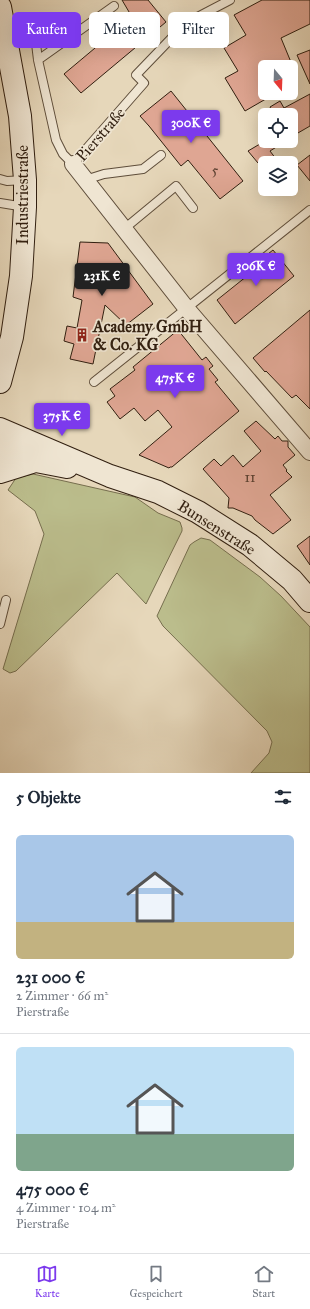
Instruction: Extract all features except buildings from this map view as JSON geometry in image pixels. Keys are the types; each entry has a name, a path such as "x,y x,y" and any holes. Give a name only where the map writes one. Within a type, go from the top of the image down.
{"main road":[{"name":"Industriestraße","path":"0,8 20,116 25,180 21,276 12,337 0,382"},
{"name":"Bunsenstraße","path":"0,429 110,476 158,492 198,512 250,545 292,580 310,601"},
{"name":"Bunsenstraße","path":"0,452 110,476"},
{"name":"Bunsenstraße","path":"0,472 36,461"}],"street":[{"name":"Pierstraße","path":"73,164 187,308 310,452"}],"lane":[{"name":"Pierstraße","path":"73,164 144,83 136,75 167,42 186,23 230,0"},
{"path":"38,60 114,6"},
{"path":"37,48 56,140 63,154 73,164"},
{"path":"86,180 104,174 143,169 161,155"},
{"path":"0,179 7,181 25,180"},
{"path":"124,229 176,186 192,208"},
{"path":"0,203 25,208"},
{"path":"94,382 310,210"},
{"path":"0,624 6,600"}],"green space":[{"path":"33,474 135,497 158,513 180,522 182,531 146,604 117,573 16,671 10,673 3,669 44,534 35,511 8,490 16,478"},
{"path":"201,538 210,540 260,577 281,596 310,627 310,773 251,773 269,753 272,742 267,731 163,626 157,616 190,545"}],"place":[{"name":"Academy GmbH & Co. KG","path":"82,335"}]}
